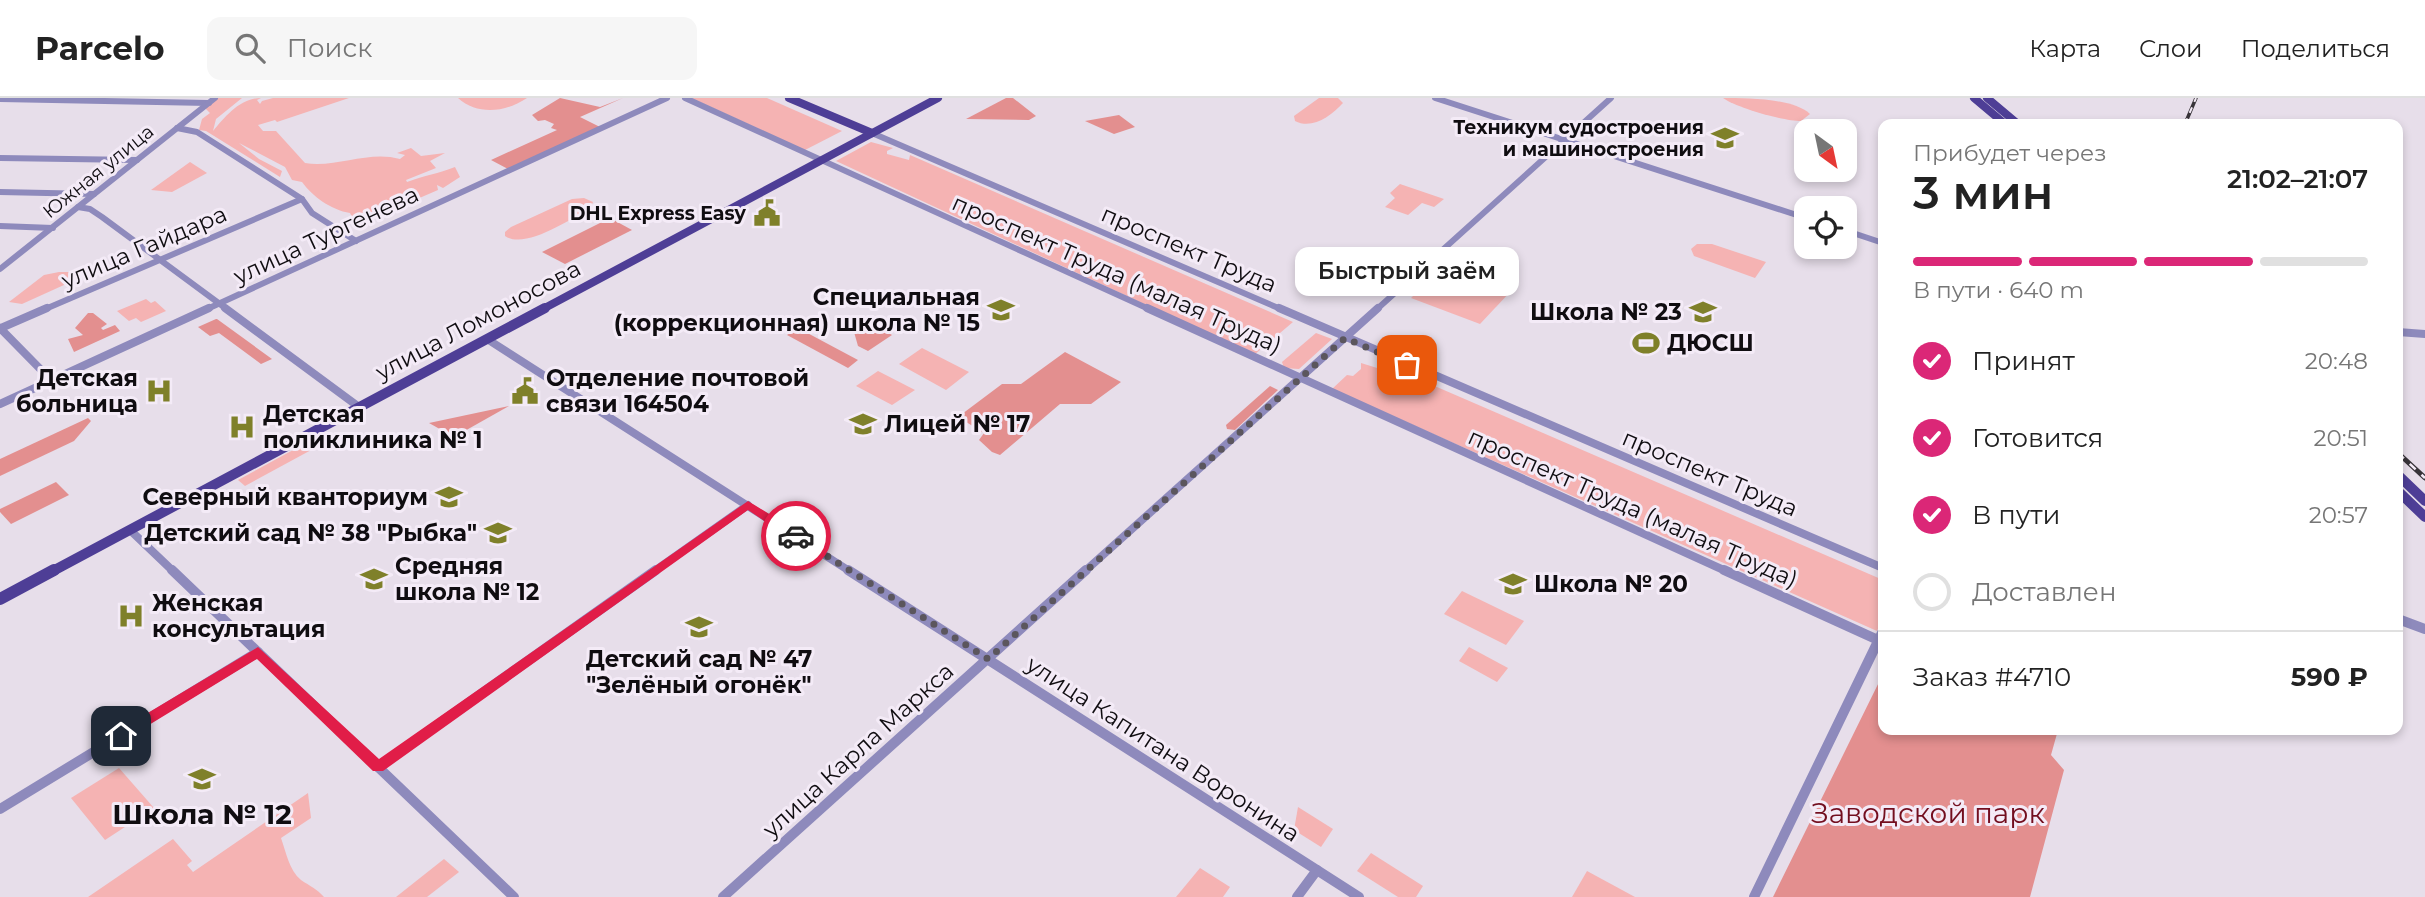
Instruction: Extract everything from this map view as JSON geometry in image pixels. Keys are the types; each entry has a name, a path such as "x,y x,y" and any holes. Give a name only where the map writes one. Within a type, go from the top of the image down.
{"main road":[{"name":"проспект Труда","path":"789,98 872,133"},
{"name":"улица Ломоносова","path":"0,599 938,98"},
{"path":"1974,98 1999,119"},
{"path":"1987,98 2012,119"},
{"path":"2403,480 2425,501"},
{"path":"2403,496 2425,517"}],"street":[{"name":"Южная улица","path":"0,269 215,98"},
{"name":"улица Тургенева","path":"0,404 667,98"},
{"name":"проспект Труда (малая Труда)","path":"685,98 1300,379 1878,634"},
{"path":"1435,98 1794,214"},
{"name":"улица Карла Маркса","path":"723,897 1611,98"},
{"path":"0,99 209,103"},
{"path":"177,128 197,131 302,199 312,213 356,241"},
{"name":"проспект Труда","path":"872,133 1878,566"},
{"path":"0,158 137,160"},
{"path":"0,192 94,194"},
{"name":"улица Гайдара","path":"0,328 302,199"},
{"path":"78,207 90,209 359,407"},
{"path":"0,226 52,228"},
{"path":"1857,234 1878,241"},
{"path":"0,261 9,262"},
{"path":"0,328 52,381"},
{"path":"2403,332 2425,334"},
{"name":"улица Капитана Воронина","path":"487,339 1359,897"},
{"path":"378,767 748,505"},
{"path":"130,530 514,897"},
{"path":"2403,621 2425,629"},
{"path":"1754,897 1878,641"},
{"path":"0,809 258,652"},
{"path":"1297,897 1317,870"}],"shaded area":[{"path":"218,98 242,98 216,119 213,131 234,109 253,99 261,98 257,100 260,104 273,98 349,98 277,122 275,120 258,125 263,131 276,131 305,163 377,157 400,159 405,155 397,153 411,148 421,156 445,153 430,161 436,168 406,180 407,182 455,167 460,177 443,188 437,185 438,190 373,218 365,219 357,213 360,221 354,221 350,213 329,206 302,182 292,180 285,167 239,143 259,159 282,171 280,177 206,131 199,130 202,119 210,113 205,108"},
{"path":"458,98 527,98 501,109 483,110"},
{"path":"691,98 767,98 842,131 805,150"},
{"path":"1319,98 1338,98 1343,103 1333,113 1314,123 1295,121 1294,116"},
{"path":"1723,98 1781,102 1810,114 1804,119 1783,119"},
{"path":"871,142 893,148 887,151 887,154 909,160 910,155 1293,322 1254,355 836,161"},
{"path":"190,162 207,173 172,192 151,190"},
{"path":"1400,184 1444,199 1434,207 1422,203 1408,215 1385,207 1395,198 1390,193"},
{"path":"584,198 593,202 590,209 548,232 524,239 505,236 505,232 511,227 572,199"},
{"path":"1697,244 1712,244 1766,262 1755,278 1694,256 1691,249"},
{"path":"1447,263 1509,286 1511,291 1480,324 1411,298"},
{"path":"70,272 75,280 22,304 9,302 44,275"},
{"path":"146,299 151,303 155,301 166,311 141,322 136,318 129,321 117,311"},
{"path":"1316,333 1332,339 1299,369 1284,368 1282,362"},
{"path":"922,348 969,372 946,390 899,364"},
{"path":"1361,363 1390,372 1393,368 1878,578 1877,631 1332,389 1347,375 1353,376 1361,369"},
{"path":"878,371 915,390 892,405 856,386"},
{"path":"306,443 313,449 245,486 238,480"},
{"path":"1462,591 1524,621 1506,645 1444,614"},
{"path":"1469,647 1508,668 1497,682 1459,661"},
{"path":"119,768 154,808 105,840 71,798"},
{"path":"308,793 311,818 281,838 297,876 324,897 88,897 173,839 192,861 187,865 193,872"},
{"path":"1298,807 1333,829 1321,847 1294,830"},
{"path":"1371,853 1423,886 1416,897 1398,897 1357,871"},
{"path":"444,859 459,872 427,897 396,897"},
{"path":"1200,868 1230,887 1223,897 1176,897"},
{"path":"1587,871 1635,897 1572,897"}],"green space":[{"path":"560,98 600,107 623,98 580,117 600,127 508,169 491,160 557,130 551,128 554,124 545,120 538,121 532,115"},
{"path":"1006,98 1013,98 1036,116 1029,120 966,119"},
{"path":"1119,115 1135,127 1114,134 1085,121"},
{"path":"610,218 632,230 565,264 542,252"},
{"path":"88,313 93,313 107,324 101,328 103,330 115,325 120,331 74,352 68,339 83,335 75,328"},
{"path":"217,319 272,359 261,364 219,333 210,336 198,327"},
{"path":"863,326 876,326 892,335 868,351 858,346 854,332"},
{"path":"798,328 858,360 848,368 787,335"},
{"path":"1065,352 1121,382 1091,404 1060,404 1000,455 992,452 979,440 984,433 958,417 1002,384 1021,384"},
{"path":"1270,386 1278,390 1235,430 1227,429 1226,425"},
{"path":"509,406 454,437 429,423"},
{"path":"88,418 91,421 74,441 0,476 0,459"},
{"path":"56,482 69,495 11,524 0,512 0,509"},
{"name":"Заводской парк","path":"1878,684 1878,735 2057,735 2051,755 2064,770 2030,897 1773,897"}],"railway":[{"path":"2187,119 2196,98"},
{"path":"2403,458 2425,478"}],"way so far":[{"path":"796,536 988,659 1345,338 1407,365"}],"place":[{"name":"Техникум судостроения и машиностроения","path":"1725,138"},
{"name":"DHL Express Easy","path":"767,213"},
{"name":"Специальная (коррекционная) школа № 15","path":"1001,310"},
{"name":"Школа № 23","path":"1703,312"},
{"name":"ДЮСШ","path":"1646,343"},
{"name":"Быстрый заём","path":"1407,365"},
{"name":"Детская больница","path":"159,391"},
{"name":"Отделение почтовой связи 164504","path":"525,391"},
{"name":"Лицей № 17","path":"863,424"},
{"name":"Детская поликлиника № 1","path":"242,427"},
{"name":"Северный кванториум","path":"449,497"},
{"name":"Детский сад № 38 \"Рыбка\"","path":"498,533"},
{"name":"Средняя школа № 12","path":"374,579"},
{"name":"Школа № 20","path":"1513,584"},
{"name":"Женская консультация","path":"131,616"},
{"name":"Детский сад № 47 \"Зелёный огонёк\"","path":"699,627"},
{"name":"Школа № 12","path":"202,779"}],"route":[{"path":"121,736 258,652 378,767 748,505 796,536"}]}
